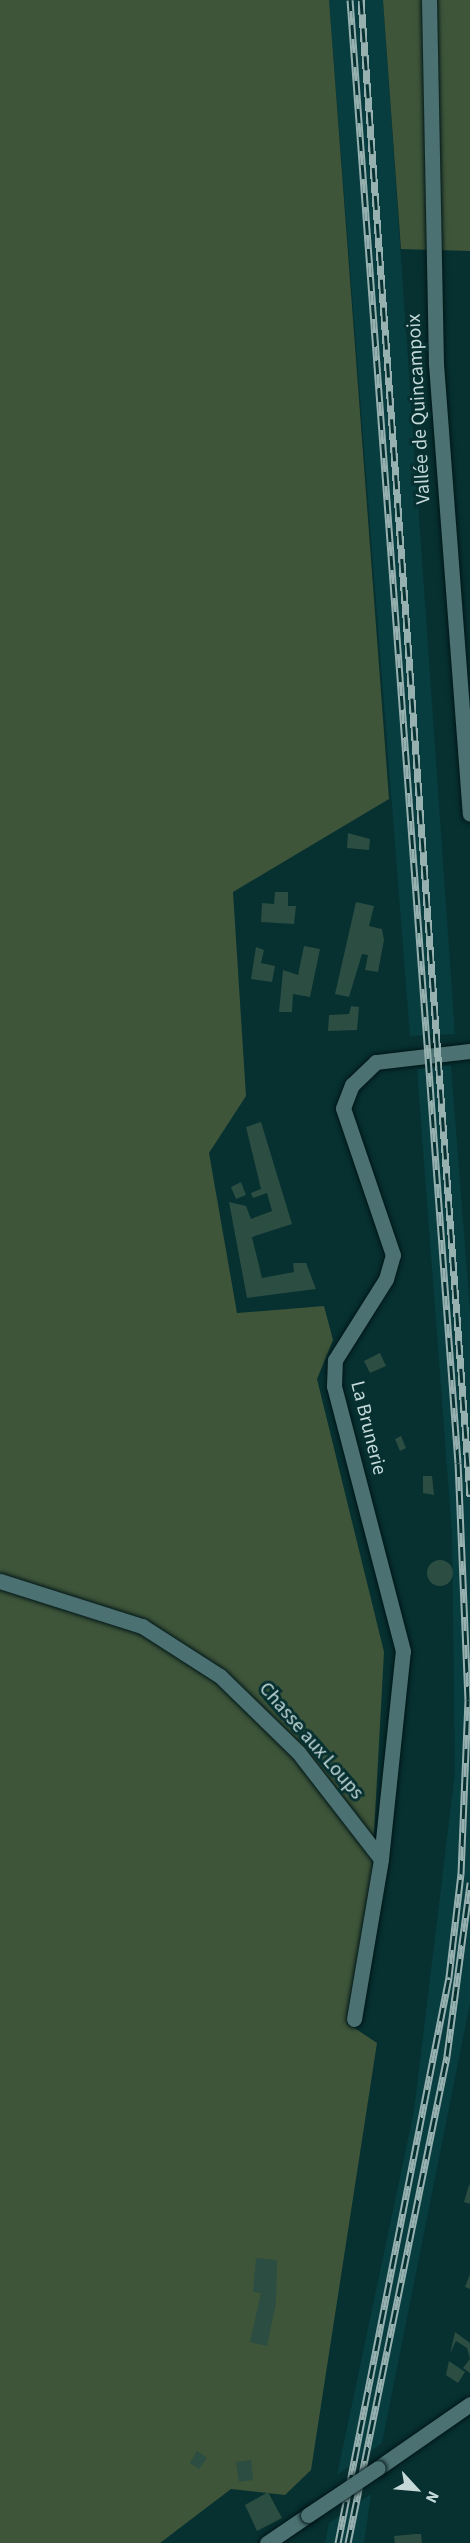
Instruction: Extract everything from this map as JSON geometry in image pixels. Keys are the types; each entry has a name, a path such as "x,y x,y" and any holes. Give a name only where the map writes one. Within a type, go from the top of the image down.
{"street":[{"name":"Vallée de Quincampoix","path":"429,0 436,352 470,814"},
{"name":"La Brunerie","path":"354,2019 381,1859 402,1651 334,1373 339,1351 386,1279 393,1255 343,1108 352,1084 376,1062 470,1051"},
{"name":"Chasse aux Loups","path":"0,1581 142,1626 220,1676 298,1752 381,1859"},
{"path":"267,2543 470,2404"}],"shaded area":[{"path":"329,0 383,0 455,1034 410,1036"},
{"path":"451,1065 470,1311 470,2003 382,2443 337,2475 414,2111 455,1772 452,1534 417,1069"},
{"path":"371,2494 364,2543 325,2543 329,2523"}],"green space":[{"path":"0,0 329,0 389,799 233,892 246,1096 209,1153 237,1313 324,1306 333,1340 317,1379 384,1652 372,1871 347,2023 377,2043 311,2470 285,2495 231,2489 160,2543 0,2543"},
{"path":"383,0 470,0 470,251 401,249"}],"building":[{"path":"348,833 370,839 369,850 347,848"},
{"path":"275,892 288,892 288,906 296,906 294,924 261,922 262,903 274,904"},
{"path":"356,902 374,906 369,926 382,929 384,940 378,972 365,970 368,955 362,954 349,997 335,994"},
{"path":"304,946 320,949 310,997 293,994 292,1012 279,1012 283,970 298,975"},
{"path":"256,947 264,950 261,963 275,966 272,982 251,979"},
{"path":"351,1006 359,1007 357,1030 328,1031 329,1015 349,1014"},
{"path":"261,1122 292,1224 252,1237 262,1278 294,1272 293,1263 306,1263 316,1289 247,1298 229,1202 246,1206 251,1219 272,1211 267,1193 253,1198 251,1193 261,1189 246,1127"},
{"path":"241,1182 246,1195 236,1199 231,1187"},
{"path":"380,1353 386,1366 370,1373 364,1361"},
{"path":"401,1436 406,1448 400,1451 395,1439"},
{"path":"423,1476 432,1476 434,1495 423,1493"},
{"path":"440,1560 449,1564 453,1573 449,1582 440,1586 431,1582 427,1573 431,1564"},
{"path":"470,2185 470,2204 464,2202"},
{"path":"256,2258 277,2260 276,2303 267,2346 250,2342 261,2293 253,2292"},
{"path":"470,2274 470,2289 465,2287"},
{"path":"455,2332 470,2343 470,2359 467,2348 456,2341 450,2354"},
{"path":"470,2359 470,2373 463,2368"},
{"path":"449,2361 465,2372 458,2383 446,2375"},
{"path":"197,2451 207,2458 199,2469 190,2463"},
{"path":"251,2460 253,2480 239,2482 236,2462"},
{"path":"268,2492 282,2518 257,2531 245,2505"},
{"path":"421,2534 422,2543 395,2543 394,2536"}],"railway":[{"path":"338,2543 449,1977 461,1874 468,1700 458,1463 350,0"},
{"path":"361,0 470,1496"},
{"path":"348,2543 447,2056 470,1883"}]}
